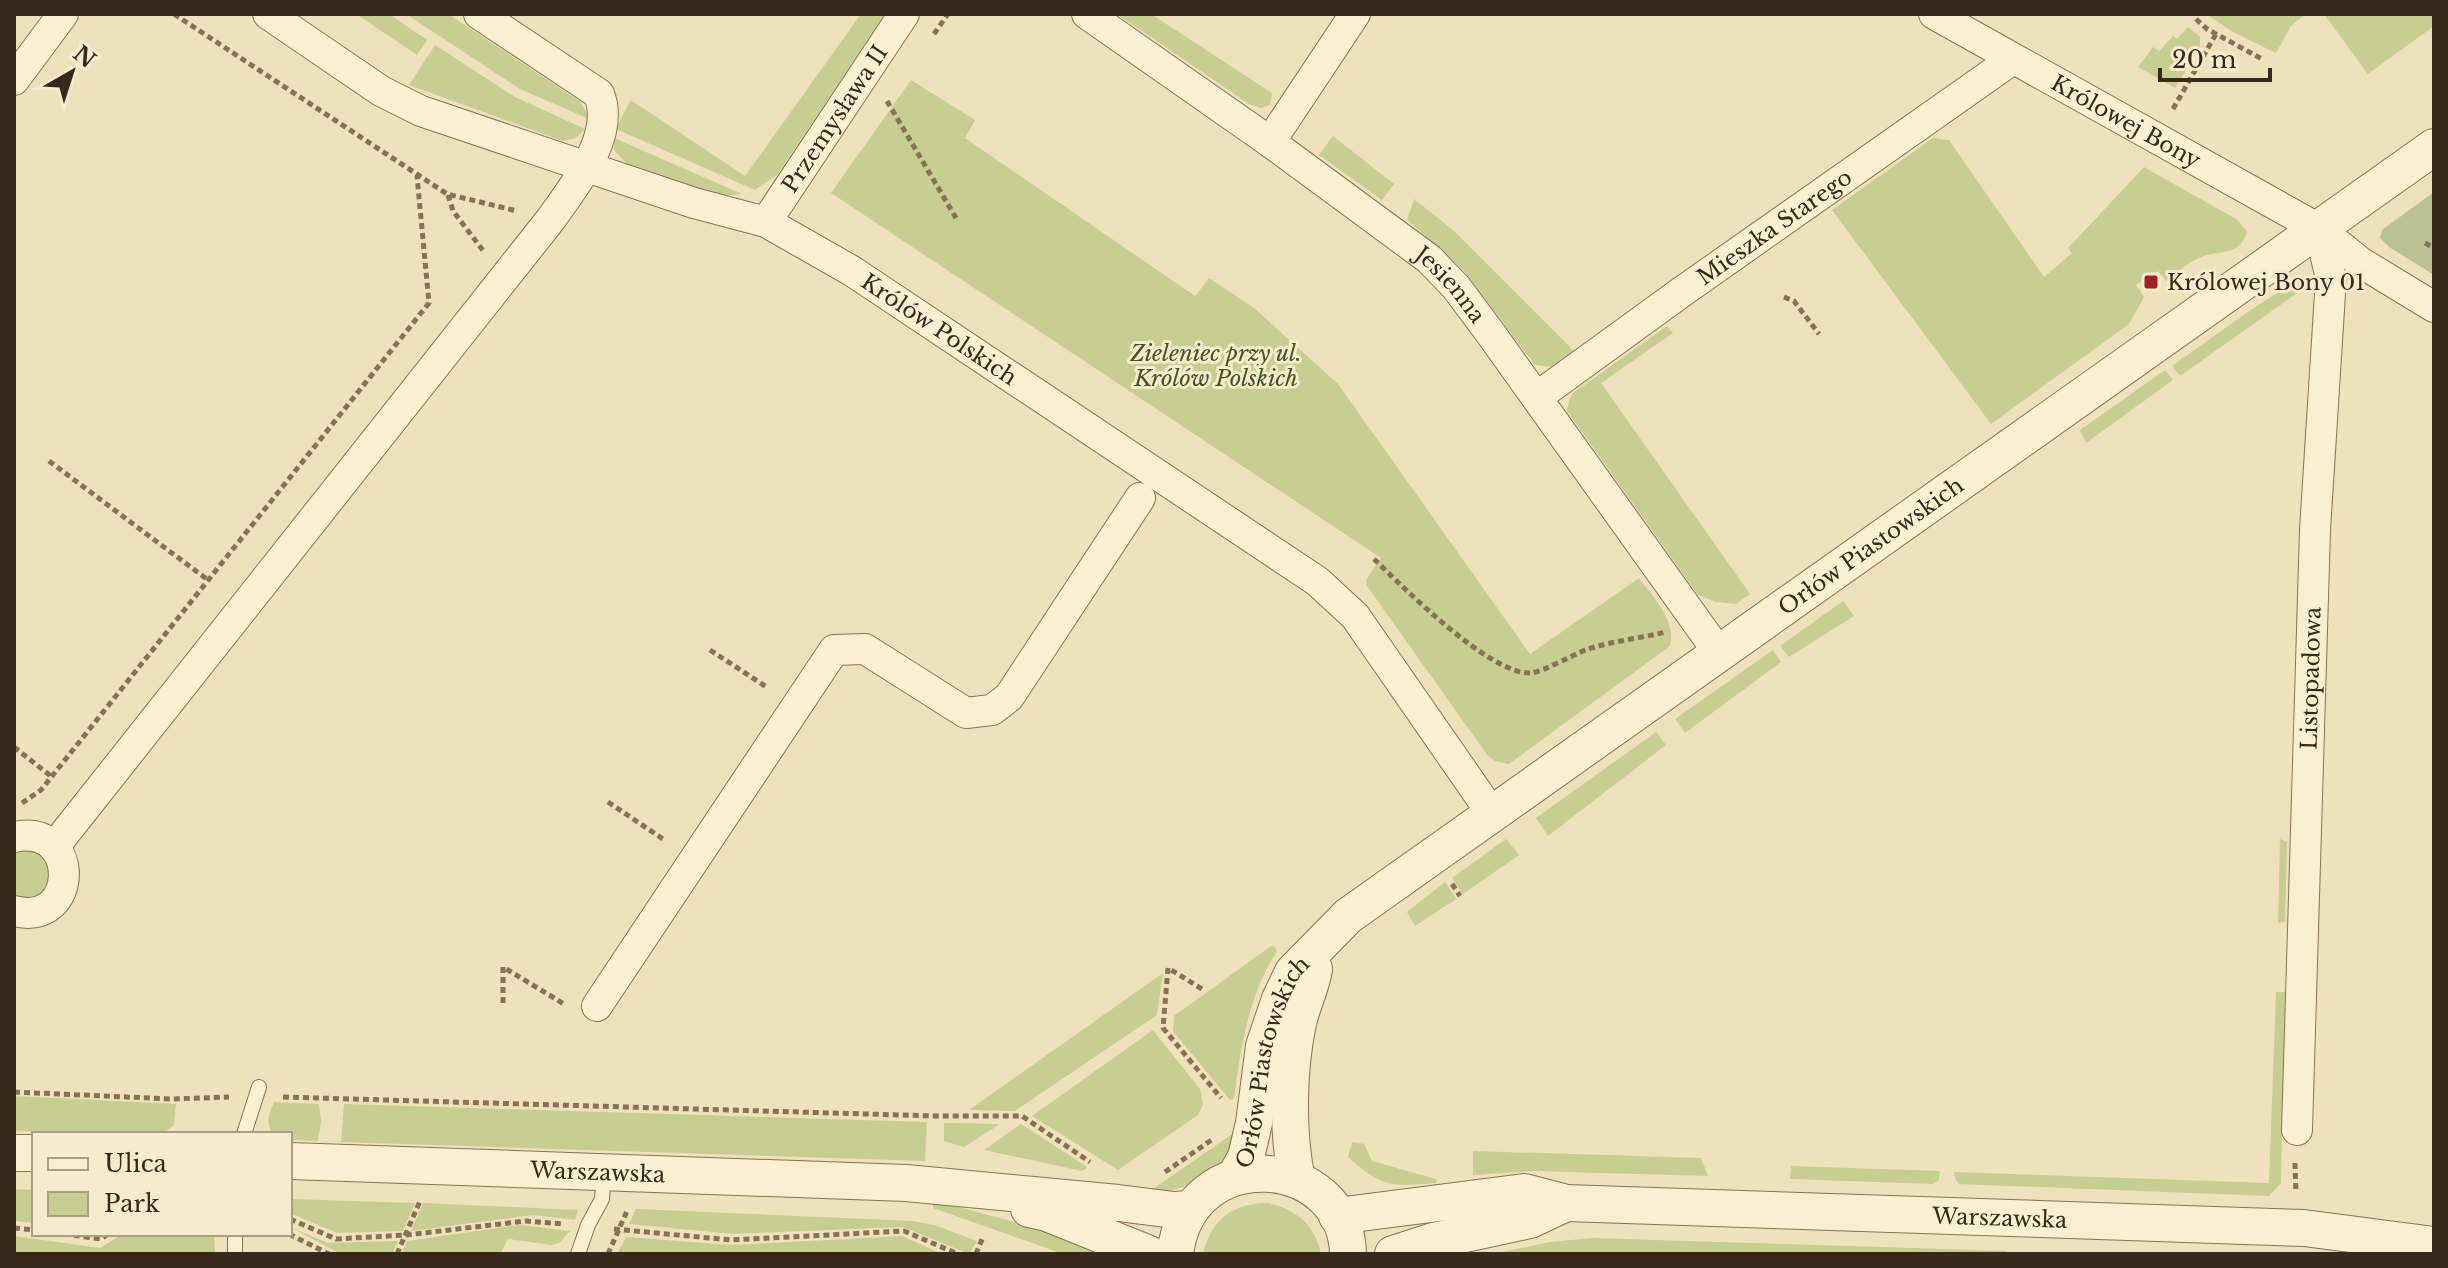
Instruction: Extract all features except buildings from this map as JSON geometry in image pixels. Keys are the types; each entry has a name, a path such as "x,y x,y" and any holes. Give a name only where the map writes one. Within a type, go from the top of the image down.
{"street":[{"path":"14,80 63,14"},
{"name":"Królów Polskich","path":"268,14 381,91 421,111 694,203 766,222 852,271 1327,589 1355,616 1493,815"},
{"path":"54,847 551,219 588,166 605,108 599,94 479,14"},
{"name":"Przemysława II","path":"766,222 904,14"},
{"name":"Jesienna","path":"1087,14 1270,142 1429,259 1456,287 1537,397 1719,653"},
{"path":"1270,142 1355,14"},
{"name":"Królowej Bony","path":"1934,14 2319,229 2360,262 2434,307"},
{"name":"Mieszka Starego","path":"1537,397 2013,59"},
{"name":"Orłów Piastowskich","path":"1235,1177 1246,1157 1254,1123 1270,1023 1293,972 1348,916 2434,147"},
{"name":"Listopadowa","path":"2297,1130 2314,545 2331,278 2319,229"},
{"path":"597,1006 834,650 865,649 966,713 992,710 1009,697 1140,498"},
{"path":"14,837 44,839 63,861 66,876 61,893 50,906 25,914 14,911"},
{"name":"Orłów Piastowskich","path":"1297,1180 1291,1125 1292,1062 1316,952"},
{"name":"Warszawska","path":"292,1161 906,1183 1174,1210 1191,1209"},
{"path":"1175,1254 1177,1236 1191,1209 1211,1190 1235,1177 1256,1173 1297,1180 1326,1201 1337,1216 1348,1244 1348,1254"},
{"name":"Warszawska","path":"906,1183 1047,1213 1149,1254"},
{"name":"Warszawska","path":"1337,1216 1524,1192 1566,1203 2304,1228 2434,1245"},
{"name":"Warszawska","path":"1393,1254 1433,1241 1530,1220 1566,1203"}],"lane":[{"path":"245,1132 257,1092"},
{"path":"578,1254 588,1225 602,1199 604,1171"}],"path":[{"path":"174,14 447,194 551,219"},
{"path":"2196,19 2216,34 2262,59"},
{"path":"2182,93 2216,34"},
{"path":"887,101 956,218"},
{"path":"14,808 41,790 52,777 429,303 417,176"},
{"path":"447,194 453,211 506,276"},
{"path":"2425,243 2434,248"},
{"path":"1784,297 1794,301 1819,334"},
{"path":"49,461 208,580"},
{"path":"1374,559 1447,627 1485,654 1512,668 1532,673 1590,648 1678,629"},
{"path":"710,650 796,706"},
{"path":"14,747 52,777"},
{"path":"608,802 694,859"},
{"path":"503,1003 503,967 564,1004"},
{"path":"1202,989 1168,968 1163,1028 1222,1100"},
{"path":"14,1092 172,1099 257,1092 935,1116 1022,1116 1099,1168"},
{"path":"1164,1173 1223,1131"},
{"path":"2295,1167 2295,1183"},
{"path":"397,1254 424,1193"},
{"path":"608,1254 632,1200"},
{"path":"292,1220 336,1239 406,1235 526,1221 571,1224"},
{"path":"603,1227 731,1240 904,1231 958,1254"},
{"path":"79,1236 101,1239 105,1236"},
{"path":"292,1236 329,1254"},
{"path":"976,1254 983,1237"}],"green space":[{"path":"356,14 389,14 427,40 417,55"},
{"path":"406,14 448,14 581,102 589,119 520,89"},
{"path":"861,14 885,14 777,175 755,190 616,129 630,101 634,102 745,176"},
{"path":"1117,14 1151,14 1272,93 1270,105 1261,108 1249,104"},
{"path":"2206,14 2305,15 2291,26 2276,53 2233,32"},
{"path":"2324,14 2434,14 2434,26 2368,74"},
{"path":"2188,27 2200,37 2200,48 2175,88 2138,67 2153,47 2159,51 2173,36 2177,39"},
{"path":"435,45 515,97 585,129 576,138 563,141 409,85"},
{"name":"Zieleniec przy ul. Królów Polskich","path":"911,80 975,120 965,138 1195,296 1209,278 1254,308 1338,384 1530,654 1639,578 1667,618 1670,646 1509,764 1488,756 1367,586 1366,580 1381,558 831,193"},
{"path":"1333,136 1394,184 1382,200 1319,155"},
{"path":"614,138 742,194 722,196 628,165 614,150"},
{"path":"1933,138 1949,140 2044,277 2072,253 2068,248 2144,167 2236,219 2247,231 2244,240 2234,249 2195,260 2166,281 2158,271 2136,285 2144,297 2129,324 1991,424 1832,210"},
{"path":"2434,192 2434,275 2380,238 2382,230"},
{"path":"1414,199 1453,230 1574,351 1552,367 1535,365 1463,270 1407,220"},
{"path":"2296,281 2310,284 2180,376 2172,366 2252,309"},
{"path":"1667,326 1673,333 1601,383 1750,594 1736,604 1716,602 1698,595 1567,411 1573,393"},
{"path":"2165,370 2173,380 2086,443 2080,430"},
{"path":"1843,601 1854,616 1789,657 1780,646"},
{"path":"1773,650 1781,662 1685,733 1675,719"},
{"path":"1656,732 1666,745 1548,836 1536,818"},
{"path":"1506,839 1519,855 1463,894 1452,878"},
{"path":"2280,839 2287,842 2285,922 2278,923"},
{"path":"34,845 52,862 45,892 36,898 14,897 14,847"},
{"path":"1445,882 1456,899 1415,926 1407,912"},
{"path":"1271,946 1277,951 1252,1004 1234,1099 1230,1100 1173,1031 1174,1016"},
{"path":"1163,973 1157,1015 1015,1111 969,1110"},
{"path":"2276,992 2285,992 2281,1183 2269,1196 1959,1184 1955,1179 1954,1172 2269,1183"},
{"path":"1153,1030 1200,1089 1203,1105 1198,1115 1118,1170 1032,1116"},
{"path":"14,1096 176,1104 174,1125 165,1132 14,1131"},
{"path":"274,1102 319,1104 321,1122 318,1141 292,1140 292,1132 272,1132 269,1114"},
{"path":"344,1104 927,1122 925,1161 341,1142"},
{"path":"944,1123 1000,1124 964,1147 944,1141"},
{"path":"1021,1124 1086,1166 1086,1169 1082,1171 984,1150"},
{"path":"1238,1130 1226,1157 1204,1177 1177,1189 1147,1193"},
{"path":"1352,1142 1364,1144 1372,1161 1436,1179 1437,1183 1398,1185 1380,1180 1348,1157"},
{"path":"1473,1151 1701,1158 1708,1176 1533,1171 1473,1175"},
{"path":"1791,1166 1940,1171 1939,1180 1932,1184 1790,1179"},
{"path":"14,1189 32,1190 32,1223 14,1221"},
{"path":"292,1199 415,1203 403,1231 337,1233 292,1214"},
{"path":"933,1200 1096,1244 1093,1254 1058,1252 933,1208"},
{"path":"423,1203 578,1210 575,1220 533,1215 411,1231"},
{"path":"1268,1203 1303,1220 1314,1234 1321,1254 1203,1254 1212,1231 1225,1215 1244,1206"},
{"path":"636,1209 913,1221 934,1225 977,1241 969,1254 903,1227 733,1234 629,1224"},
{"path":"519,1225 570,1231 559,1243 552,1245 508,1239 500,1254 401,1254 407,1241"},
{"path":"292,1228 328,1243 398,1241 392,1254 341,1254"},
{"path":"14,1236 100,1248 120,1236 214,1236 215,1254 14,1254"},
{"path":"902,1236 942,1254 617,1254 626,1237 732,1245"},
{"path":"1593,1238 2006,1251 2006,1254 1493,1254 1550,1242"}],"place":[{"name":"Królowej Bony 01","path":"2151,282"}]}
